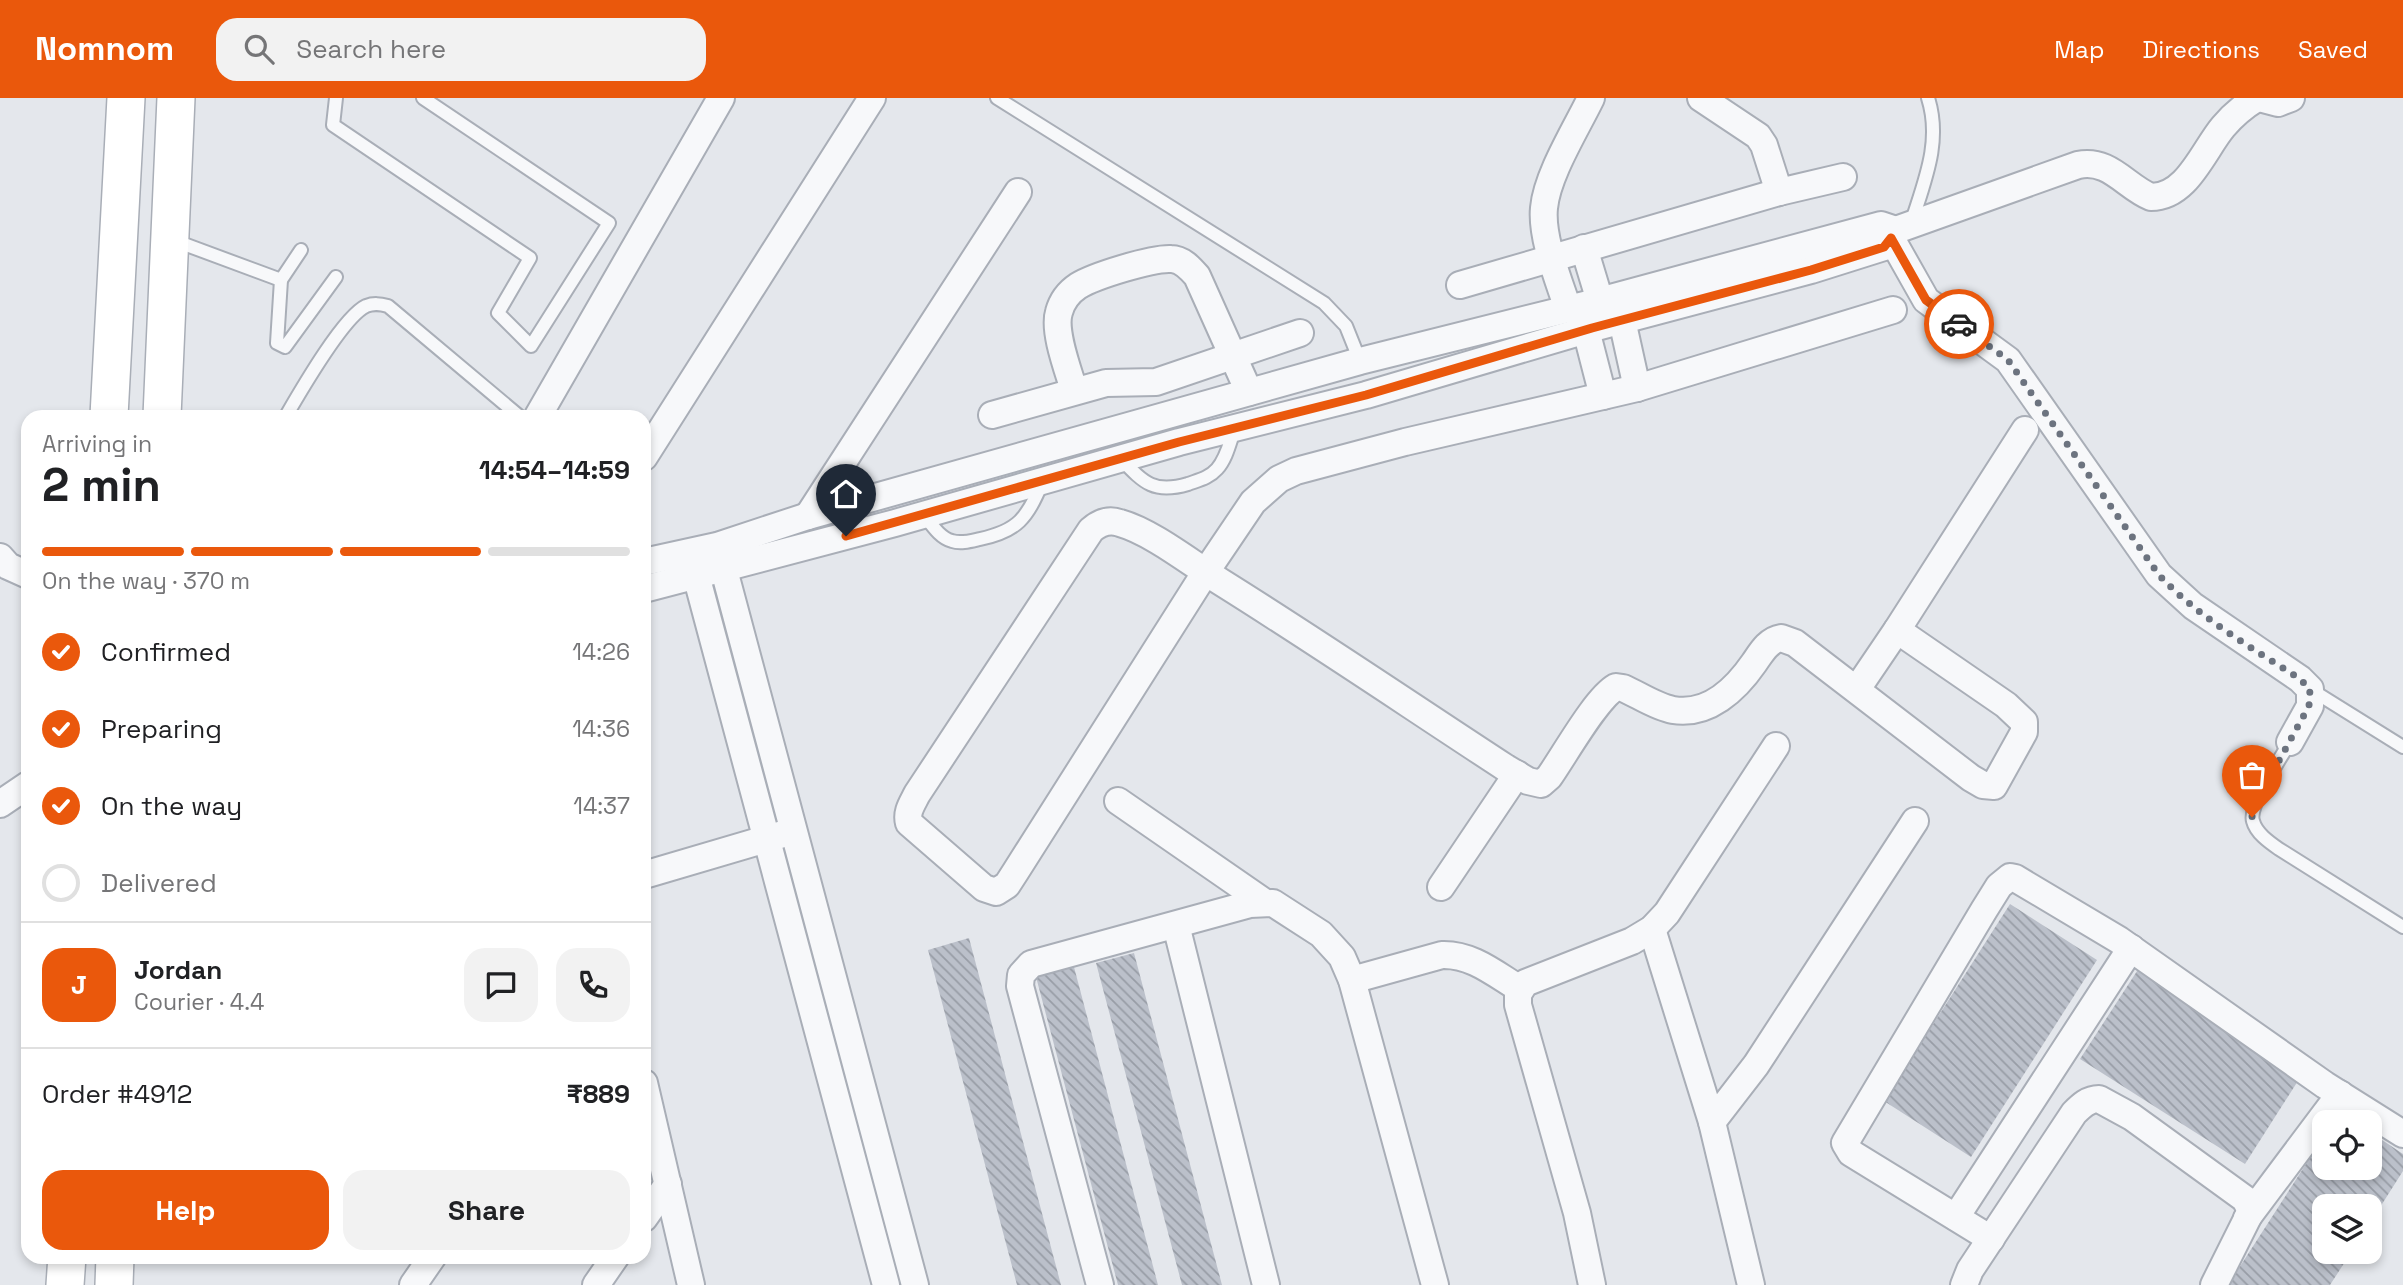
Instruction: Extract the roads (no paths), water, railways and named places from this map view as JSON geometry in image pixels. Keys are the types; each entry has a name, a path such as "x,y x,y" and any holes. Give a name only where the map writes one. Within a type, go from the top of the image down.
{"street":[{"path":"109,410 126,98"},
{"path":"163,410 176,98"},
{"path":"541,410 721,98"},
{"path":"651,446 872,98"},
{"path":"1567,309 1551,257 1545,202 1552,180 1591,98"},
{"path":"1701,98 1758,136 1764,145 1779,192"},
{"path":"651,586 694,565 720,557 923,515 1121,458 1366,395 1586,330 1823,266 1884,247 1899,231 2084,163 2110,169 2151,197 2168,195 2180,186 2225,124 2258,98 2277,103 2291,98"},
{"path":"1460,285 1779,192 1843,177"},
{"path":"808,516 1018,192"},
{"path":"720,557 808,516 1360,361 1600,301 1881,225 1899,231"},
{"path":"1899,231 1926,300 2008,360 2159,575 2193,606 2300,679 2310,689 2309,706 2290,742"},
{"path":"1584,248 1600,301"},
{"path":"1073,390 1057,324 1062,304 1079,286 1097,278 1154,260 1172,259 1180,261 1197,276 1249,392"},
{"path":"1893,310 1637,388 1405,442 1288,475 1267,488 1253,502 1205,573 1003,888 996,892 985,888 909,823 907,814 917,794 1091,530 1098,524 1118,522 1141,532 1205,573 1517,774 1535,783 1545,782 1605,695 1616,687 1674,710 1693,709 1714,702 1729,693 1776,639 1795,643 1971,778 1990,787 1997,784 2024,732 2024,722 2006,705 1898,630"},
{"path":"1622,320 1637,388"},
{"path":"1586,330 1603,396"},
{"path":"992,415 1073,390 1106,383 1156,382 1300,333"},
{"path":"1360,361 1366,395"},
{"path":"1857,689 1898,630 2025,430"},
{"path":"0,557 8,566 21,572"},
{"path":"720,557 915,1285"},
{"path":"651,562 694,565"},
{"path":"694,565 886,1285"},
{"path":"1592,1285 1577,1213 1518,1005 1520,989 1525,984 1632,941 1652,929 1667,914 1776,746"},
{"path":"1441,887 1517,774"},
{"path":"0,804 21,790"},
{"path":"1118,801 1264,902 1282,907 1321,934 1342,957 1352,980 1435,1285"},
{"path":"1712,1122 1756,1065 1915,821"},
{"path":"651,873 793,831"},
{"path":"1991,1239 1851,1153 1845,1146 1845,1140 1999,886 2006,879 2015,878 2131,948 2340,1094 2403,1134"},
{"path":"1100,1285 1020,986 1021,975 1031,964 1264,902"},
{"path":"1176,925 1266,1285"},
{"path":"1652,929 1712,1122 1751,1285"},
{"path":"1956,1217 2131,948"},
{"path":"1352,980 1430,958 1455,955 1470,959 1520,989"},
{"path":"2214,1285 2248,1218 2340,1094"},
{"path":"1964,1285 1966,1277 2074,1114 2081,1106 2095,1099 2132,1117 2245,1199 2250,1211 2248,1218"},
{"path":"651,1112 691,1285"},
{"path":"651,1208 668,1184"},
{"path":"65,1285 66,1264"},
{"path":"114,1285 115,1264"},
{"path":"413,1285 427,1264"},
{"path":"596,1285 610,1264"}],"lane":[{"path":"336,98 333,125 530,258 498,313 531,346 610,223 423,98"},
{"path":"997,98 1324,303 1346,326 1360,361"},
{"path":"1899,231 1934,142 1932,111 1928,98"},
{"path":"170,239 281,280"},
{"path":"301,250 281,280 277,343 285,347 336,277"},
{"path":"290,410 352,317 369,304 379,303 388,306 512,410"},
{"path":"1121,458 1148,484 1158,488 1174,488 1204,479 1219,467 1235,428"},
{"path":"923,515 939,533 952,541 962,543 984,539 1008,531 1018,524 1030,510 1042,481"},
{"path":"2310,689 2403,747"},
{"path":"2290,742 2253,808 2254,825 2269,842 2403,927"}]}
